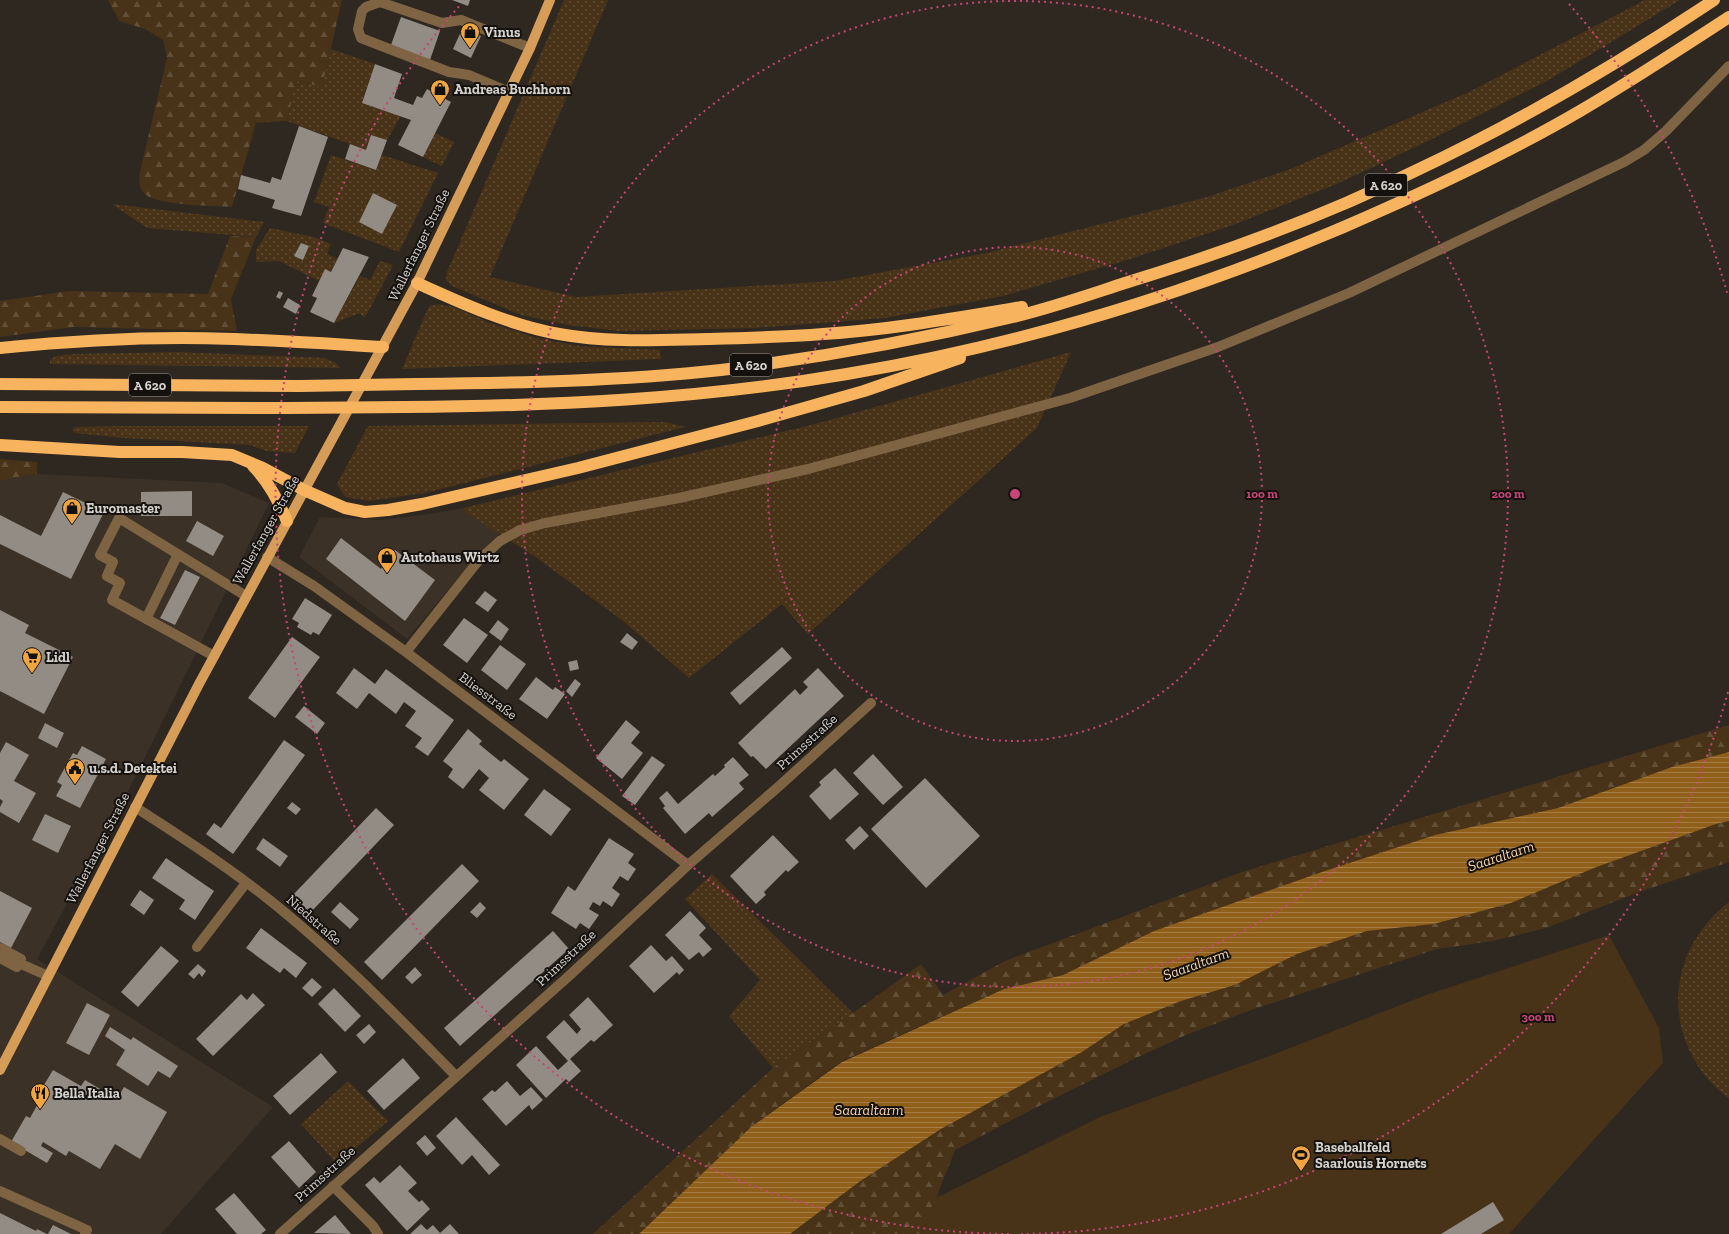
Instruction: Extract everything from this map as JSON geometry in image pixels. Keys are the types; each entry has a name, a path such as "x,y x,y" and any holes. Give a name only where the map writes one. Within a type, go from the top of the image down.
{"highway":[{"name":"A 620","path":"0,384 300,386 515,383 603,380 723,369 842,352 923,337 1015,317 1196,261 1349,202 1452,153 1566,93 1674,27 1714,0"},
{"name":"A 620","path":"0,407 288,408 514,406 598,402 728,391 847,374 1020,338 1087,319 1204,282 1286,251 1364,218 1461,174 1578,112 1686,46 1729,16"},
{"path":"417,283 490,315 525,327 561,334 620,339 670,340 824,334 913,324 1079,298"},
{"path":"0,348 107,340 182,338 383,347"},
{"path":"0,445 120,452 232,455 263,468 304,490 345,508 365,512 388,510 422,504 578,468 758,421 864,391 1020,338"},
{"path":"248,461 266,481 276,497 287,521"}],"main road":[{"name":"Wallerfanger Straße","path":"0,1070 214,656 417,283 530,48 550,0"}],"street":[{"path":"509,92 469,75 450,72 361,38 358,29 362,11 366,7 380,2 442,23 461,20 530,48"},
{"path":"406,652 479,560 500,541 520,530 545,523 679,498 808,469 915,441 1070,398 1218,347 1349,293 1624,162 1644,150 1666,131 1729,66"},
{"path":"214,656 112,600 120,583 107,576 113,562 100,554 119,518 246,596"},
{"path":"146,619 178,554"},
{"name":"Bliesstraße","path":"267,557 314,586 406,652 688,865"},
{"name":"Primsstraße","path":"280,1234 570,975 688,865 871,703"},
{"name":"Niedstraße","path":"136,807 220,863 268,899 380,998 456,1076"},
{"path":"197,947 246,883"},
{"path":"0,948 20,959 18,965"},
{"path":"0,958 48,976"},
{"path":"0,1139 22,1151"},
{"path":"333,1186 373,1226 378,1234"},
{"path":"0,1190 87,1230 85,1234"}],"shaded area":[{"path":"37,474 222,483 269,503 136,776 37,959 273,1107 161,1234 0,1234 0,481"},
{"path":"463,508 465,512 500,534 481,551 407,639 299,557 320,517 381,520"}],"green space":[{"path":"108,0 342,0 322,87 296,81 287,121 256,123 232,207 162,201 146,195 142,191 139,176 167,58 163,40 145,29 119,21"},
{"path":"564,0 608,0 490,277 576,297 834,281 987,253 1207,197 1288,170 1469,92 1645,0 1680,0 1547,81 1428,141 1339,183 1233,225 1130,259 1003,296 885,318 755,328 619,331 568,325 521,315 452,286 446,280 447,272"},
{"path":"331,49 375,64 362,103 401,116 387,140 371,135 366,150 287,121 296,81 322,87"},
{"path":"435,133 454,142 442,166 423,157"},
{"path":"331,155 376,170 382,155 438,173 399,252 323,223 329,207 314,202"},
{"path":"112,204 264,222 256,237 147,228"},
{"path":"270,228 314,237 331,244 327,254 338,259 331,272 319,281 279,261 256,262 256,250"},
{"path":"230,236 256,237 231,299 237,331 74,327 0,337 0,301 69,291 208,294"},
{"path":"380,261 393,265 364,318 360,313 334,323 360,276 370,280"},
{"path":"439,304 454,307 490,323 541,339 580,346 660,350 661,359 402,369 429,306"},
{"path":"178,352 324,358 335,362 340,368 50,364 50,360 56,356 73,354"},
{"path":"1071,352 1037,428 808,634 782,604 689,678 623,621 534,556 465,512 463,508 815,424"},
{"path":"666,422 685,427 425,493 369,501 345,497 337,484 368,426"},
{"path":"309,426 295,453 267,451 250,445 123,438 75,433 72,430 75,427"},
{"path":"0,459 37,462 37,474 0,481"},
{"path":"1729,725 1729,752 1672,767 1558,808 1435,835 1154,931 1063,975 1004,989 842,1061 751,1127 639,1234 593,1234 773,1068 921,964 943,995 1005,961 1242,872"},
{"path":"1729,821 1729,862 1645,890 1546,928 1493,941 1437,949 1251,1010 1186,1035 1031,1110 955,1150 922,1234 790,1234 859,1182 941,1129 1082,1052 1124,1024 1181,1001 1235,985 1297,954 1367,931 1434,924 1511,903 1594,868 1716,824"},
{"path":"712,874 853,1013 773,1068 729,1016 760,980 685,899"},
{"path":"1729,902 1729,1099 1706,1077 1690,1051 1682,1029 1678,1005 1680,982 1686,960 1696,939 1710,919"},
{"path":"1609,935 1659,1028 1663,1063 1509,1234 922,1234 936,1198 1100,1117 1264,1058 1426,995"},
{"path":"348,1081 388,1121 337,1164 301,1124"}],"water":[{"name":"Saaraltarm","path":"1729,752 1729,821 1716,824 1594,868 1511,903 1434,924 1367,931 1297,954 1235,985 1181,1001 1124,1024 1082,1052 941,1129 859,1182 790,1234 639,1234 751,1127 842,1062 1004,989 1063,975 1154,931 1322,872 1435,835 1558,808 1672,767"}],"building":[{"path":"452,0 470,0 468,6"},
{"path":"401,17 440,31 430,60 391,45"},
{"path":"463,27 481,36 471,58 453,49"},
{"path":"375,64 402,74 394,98 413,105 417,96 422,98 427,89 451,102 423,157 398,145 411,120 362,103"},
{"path":"299,126 328,137 301,216 272,208 275,200 238,189 241,175 270,183 272,177 281,180"},
{"path":"371,135 387,140 376,170 345,159 350,144 366,150"},
{"path":"373,193 397,205 382,234 359,222"},
{"path":"301,243 309,246 303,260 294,256"},
{"path":"343,248 369,257 334,323 310,312 317,298 312,296 325,269 331,272"},
{"path":"279,291 283,293 280,299 276,297"},
{"path":"288,298 300,305 296,314 283,307"},
{"path":"192,491 192,516 141,516 141,492"},
{"name":"Euromaster","path":"63,492 104,512 71,579 0,544 0,515 41,536"},
{"path":"197,521 224,536 213,556 186,541"},
{"name":"Autohaus Wirtz","path":"341,538 381,569 395,550 435,580 405,621 326,559"},
{"path":"185,570 200,577 175,625 160,618"},
{"path":"485,591 497,600 488,612 475,603"},
{"path":"305,598 332,615 319,635 313,632 311,635 297,627 299,623 292,619"},
{"name":"Lidl","path":"0,610 29,625 25,633 73,657 44,714 0,691"},
{"path":"464,618 488,635 467,663 443,645"},
{"path":"498,620 509,629 501,641 489,632"},
{"path":"627,633 638,642 632,650 620,642"},
{"path":"292,637 320,657 275,718 248,698"},
{"path":"500,645 526,664 507,690 481,670"},
{"path":"782,647 792,658 740,705 730,693"},
{"path":"577,660 579,669 570,671 568,662"},
{"path":"354,668 375,684 386,669 454,720 428,756 415,747 422,738 405,726 416,711 404,702 396,714 369,693 357,709 336,693"},
{"path":"818,668 844,696 766,769 753,756 751,757 738,743 795,689 800,695 808,687 803,682"},
{"path":"536,677 553,690 555,687 565,694 547,719 519,699"},
{"path":"575,679 581,684 572,697 566,691"},
{"path":"304,706 325,723 317,734 295,717"},
{"path":"626,720 640,732 631,743 643,753 622,779 596,758"},
{"path":"45,723 64,733 57,748 38,738"},
{"path":"468,729 482,741 479,744 491,754 501,762 504,759 529,779 504,810 479,790 489,778 479,769 463,789 448,777 453,769 443,761"},
{"path":"284,740 305,755 233,854 206,834 214,823 221,828"},
{"path":"6,742 29,755 14,781 36,793 19,823 0,812 0,807 3,801 0,799 0,753"},
{"path":"82,746 106,759 80,808 56,796 62,785 57,782 73,753 77,755"},
{"path":"873,754 903,787 883,805 853,773"},
{"path":"652,756 665,765 635,805 622,796"},
{"path":"733,757 749,775 739,783 744,789 712,817 709,813 685,834 663,808 665,806 659,798 667,791 678,804 713,774 715,776"},
{"path":"835,768 859,794 830,820 809,796 821,785 819,782"},
{"path":"925,778 980,836 926,888 871,829"},
{"path":"544,789 571,809 551,836 524,815"},
{"path":"292,802 301,809 296,815 287,808"},
{"path":"376,808 394,825 310,913 292,896"},
{"path":"45,814 71,826 58,853 32,840"},
{"path":"860,826 869,836 854,850 845,840"},
{"path":"773,835 799,862 788,872 786,870 764,892 766,895 756,904 730,876"},
{"path":"263,838 288,856 280,867 256,849"},
{"path":"609,838 634,854 628,863 636,869 628,881 620,876 612,888 620,894 612,907 603,901 600,906 593,902 589,909 599,915 589,929 580,923 576,929 551,913 568,886 575,891"},
{"path":"166,858 214,891 195,920 179,909 185,900 152,878"},
{"path":"462,864 479,881 382,980 364,962"},
{"path":"140,890 154,900 144,915 130,905"},
{"path":"0,891 32,908 11,948 0,942"},
{"path":"340,902 359,919 350,929 331,912"},
{"path":"480,902 486,908 477,918 470,912"},
{"path":"690,911 706,928 699,935 712,949 703,957 699,952 689,960 665,935"},
{"path":"261,928 307,963 296,978 284,968 280,973 246,948"},
{"path":"553,931 569,949 460,1046 444,1028"},
{"path":"651,945 666,961 672,956 684,970 679,975 677,972 654,993 629,966"},
{"path":"161,946 179,961 138,1007 121,992"},
{"path":"198,964 206,971 202,977 199,973 194,979 188,974"},
{"path":"415,967 422,975 412,984 405,977"},
{"path":"312,978 322,987 312,997 302,988"},
{"path":"334,988 361,1016 345,1032 318,1004"},
{"path":"253,993 265,1005 213,1056 196,1039 241,994 247,1000"},
{"path":"588,997 613,1025 594,1042 591,1040 570,1059 581,1071 569,1082 566,1079 546,1098 516,1065 536,1046 558,1070 568,1061 546,1037 564,1020 577,1034 581,1029 569,1015"},
{"path":"87,1003 110,1015 89,1055 66,1043"},
{"path":"369,1024 376,1032 364,1044 356,1035"},
{"path":"110,1027 131,1040 133,1037 178,1066 170,1078 158,1071 148,1086 116,1065 125,1050 105,1036"},
{"path":"321,1053 337,1072 290,1115 273,1096"},
{"path":"403,1058 420,1078 384,1110 367,1091"},
{"path":"53,1070 81,1086 85,1080 117,1099 124,1087 167,1112 140,1159 115,1144 100,1169 69,1151 66,1156 43,1142 41,1146 53,1153 47,1163 11,1142 26,1116 30,1118 40,1100 36,1098"},
{"path":"507,1081 520,1096 531,1087 543,1100 532,1110 529,1105 506,1126 482,1099 492,1090 495,1092"},
{"path":"456,1117 500,1165 489,1175 472,1155 462,1165 436,1136"},
{"path":"425,1135 436,1148 427,1156 416,1143"},
{"path":"289,1141 316,1172 299,1188 271,1157"},
{"path":"400,1165 417,1183 408,1191 419,1202 422,1200 430,1209 407,1231 365,1185 374,1177 380,1183"},
{"path":"234,1193 266,1230 261,1234 237,1234 215,1209"},
{"path":"1493,1202 1504,1220 1481,1234 1441,1234"},
{"path":"0,1213 36,1231 37,1229 47,1234 0,1234"},
{"path":"335,1215 351,1234 314,1233"},
{"path":"421,1224 427,1230 433,1225 440,1233 450,1224 459,1234 410,1234"},
{"path":"53,1225 71,1234 48,1234"}],"place":[{"name":"Vinus","path":"470,49"},
{"name":"Andreas Buchhorn","path":"440,106"},
{"name":"Euromaster","path":"72,525"},
{"name":"Autohaus Wirtz","path":"387,574"},
{"name":"Lidl","path":"32,674"},
{"name":"u.s.d. Detektei","path":"75,785"},
{"name":"Bella Italia","path":"40,1110"},
{"name":"Baseballfeld Saarlouis Hornets","path":"1301,1172"}]}
